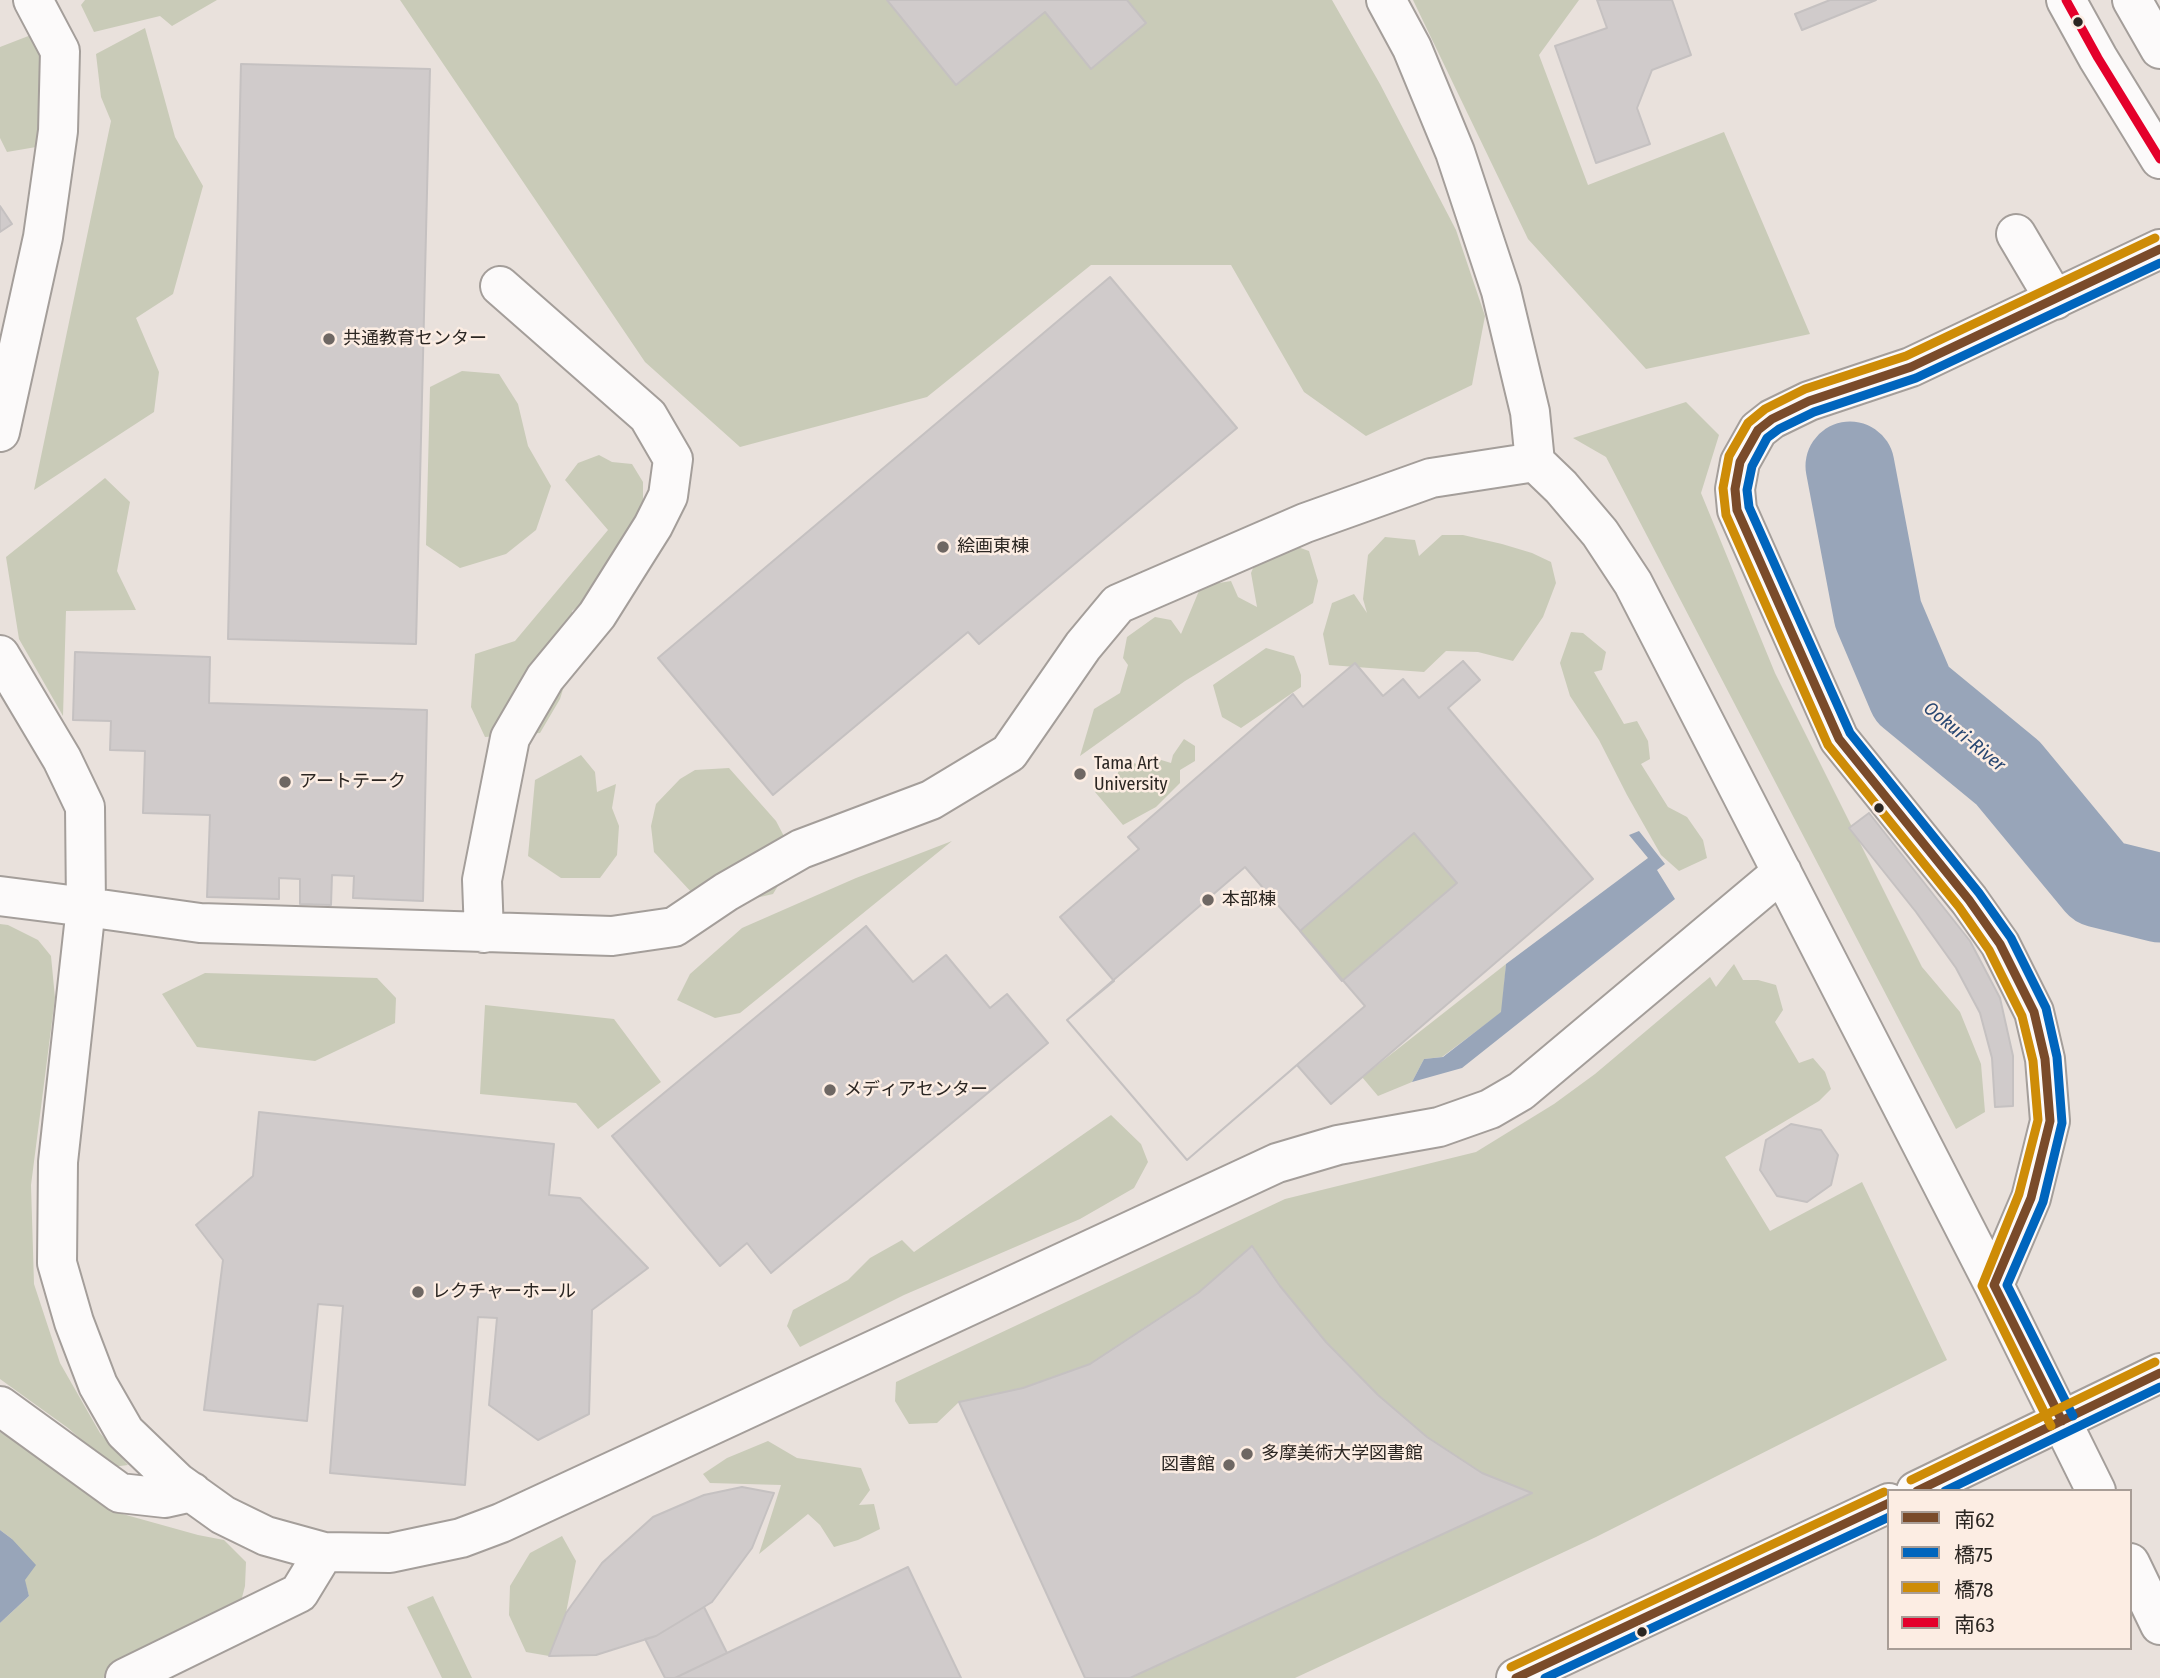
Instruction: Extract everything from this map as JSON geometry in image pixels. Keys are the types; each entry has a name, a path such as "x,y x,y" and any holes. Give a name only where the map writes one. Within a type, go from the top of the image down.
{"street":[{"path":"0,432 43,237 58,131 60,51 33,0"},
{"path":"1386,0 1412,48 1455,152 1501,291 1530,412 1535,462 1561,487 1600,533 1633,583 1994,1285 2095,1489"},
{"path":"2066,0 2160,159"},
{"path":"2132,0 2160,49"},
{"path":"2016,234 2055,300"},
{"path":"1994,1285 2031,1198 2050,1122 2045,1059 2034,1012 1992,933 1969,900 1839,739 1737,510 1735,489 1740,463 1758,430 1772,419 1809,401 1910,367 2160,248"},
{"path":"484,933 482,880 510,738 545,678 597,615 653,526 668,496 673,459 648,416 500,286"},
{"path":"0,896 200,923 612,936 674,927 726,892 801,849 931,800 1009,753 1083,646 1118,604 1305,523 1431,478 1535,462"},
{"path":"0,655 62,759 85,807 86,907 58,1162 57,1263 74,1322 98,1385 125,1432 177,1482 223,1515 266,1536 324,1552 390,1553 471,1535 1277,1163 1338,1144 1438,1127 1490,1110 1521,1091 1782,872"},
{"path":"1920,1489 2160,1373"},
{"path":"0,1406 120,1493 165,1498 192,1492"},
{"path":"1516,1678 1887,1504"},
{"path":"125,1678 299,1593 324,1552"},
{"path":"2132,1567 2160,1625"}],"green space":[{"path":"85,0 217,0 172,26 160,16 94,32 81,5"},
{"path":"400,0 1332,0 1380,84 1456,230 1485,316 1472,385 1366,436 1304,392 1231,265 1091,265 927,397 740,447 645,362"},
{"path":"1413,0 1579,0 1539,55 1588,185 1724,132 1810,334 1646,369 1528,239"},
{"path":"145,28 175,137 203,186 173,294 136,318 159,372 154,412 34,490 111,121 101,97 96,54"},
{"path":"31,35 44,56 42,146 7,152 0,138 0,47"},
{"path":"462,371 499,374 518,404 528,446 551,486 536,530 506,554 460,568 426,545 430,387"},
{"path":"1686,402 1719,435 1701,493 1775,673 1922,967 1960,1012 1981,1064 1985,1112 1956,1129 1606,457 1573,438"},
{"path":"599,455 612,462 632,464 643,482 643,515 585,601 572,611 571,663 560,699 540,733 485,737 471,707 475,654 515,641 608,530 565,480 578,463"},
{"path":"105,478 130,502 117,571 136,610 66,611 63,716 19,639 6,557"},
{"path":"1442,535 1463,535 1502,544 1551,562 1556,583 1543,617 1513,661 1478,652 1446,651 1424,672 1329,665 1323,634 1332,603 1354,594 1367,613 1363,599 1368,555 1385,537 1415,540 1419,556"},
{"path":"1278,540 1309,551 1318,581 1313,603 1185,681 1080,756 1094,709 1120,693 1128,665 1123,658 1127,637 1155,617 1171,620 1181,634 1201,586 1231,581 1238,597 1257,607 1251,573 1258,556"},
{"path":"1571,632 1583,633 1606,652 1602,670 1594,672 1624,724 1637,721 1648,741 1650,759 1641,764 1668,807 1687,817 1703,840 1707,858 1679,871 1661,855 1599,740 1570,696 1560,663"},
{"path":"1266,648 1294,656 1301,675 1301,687 1241,728 1222,717 1213,685"},
{"path":"1184,739 1195,746 1195,761 1180,770 1180,783 1156,807 1123,825 1095,792 1114,784 1119,770 1135,763 1141,771 1158,759 1171,763"},
{"path":"581,755 595,772 597,792 616,784 612,808 619,826 617,855 600,878 561,878 528,856 535,780"},
{"path":"729,768 776,821 788,844 781,881 773,894 730,904 693,894 654,852 651,826 656,804 680,779 695,770"},
{"path":"1414,833 1457,883 1342,981 1300,931"},
{"path":"952,841 740,1013 715,1018 677,1000 690,974 742,928 856,878"},
{"path":"0,924 8,925 38,940 51,956 55,998 31,1185 34,1284 60,1363 100,1433 128,1465 112,1467 68,1428 0,1379"},
{"path":"1506,964 1502,1012 1442,1057 1424,1059 1412,1082 1378,1096 1362,1077"},
{"path":"1734,964 1743,980 1758,980 1776,985 1783,1010 1775,1022 1799,1063 1813,1058 1825,1072 1831,1089 1819,1101 1725,1157 1770,1231 1862,1182 1947,1360 1596,1537 1295,1678 1130,1678 1531,1493 1482,1473 1427,1437 1378,1395 1326,1342 1284,1291 1252,1246 1198,1293 1090,1364 1024,1388 959,1402 937,1423 909,1424 895,1401 896,1382 1285,1199 1476,1152 1554,1104 1595,1074 1710,977 1716,987"},
{"path":"205,973 377,978 396,998 395,1023 315,1061 197,1047 162,994"},
{"path":"485,1005 614,1019 661,1082 598,1129 576,1103 480,1094"},
{"path":"1111,1115 1141,1144 1148,1162 1134,1188 1080,1219 904,1295 800,1347 787,1326 793,1310 848,1280 870,1258 902,1240 914,1252"},
{"path":"0,1432 47,1459 119,1513 224,1540 246,1562 245,1586 239,1609 221,1621 103,1678 0,1678 0,1623 29,1596 12,1539 0,1530"},
{"path":"768,1441 797,1458 861,1468 870,1490 859,1505 874,1504 880,1529 858,1540 834,1547 820,1525 808,1514 759,1554 781,1485 710,1483 703,1474 727,1458"},
{"path":"562,1536 576,1561 566,1613 549,1656 526,1652 509,1615 510,1586 530,1553"},
{"path":"433,1596 472,1678 442,1678 407,1607"}],"water":[{"path":"1639,831 1665,864 1657,870 1675,899 1462,1068 1412,1082 1424,1059 1443,1057 1501,1012 1506,964 1648,858 1629,835"},
{"path":"0,1530 36,1565 25,1580 29,1596 0,1623"}],"building":[{"path":"887,0 1127,0 1146,23 1091,69 1045,12 956,85"},
{"path":"1597,0 1672,0 1691,55 1652,70 1637,108 1650,144 1596,163 1555,46 1607,28"},
{"path":"1830,0 1876,0 1802,30 1795,14"},
{"name":"共通教育センター","path":"241,64 430,69 416,644 228,639"},
{"path":"0,206 12,224 0,232"},
{"name":"絵画東棟","path":"1110,277 1237,428 979,644 968,632 773,795 658,658"},
{"name":"アートテーク","path":"75,652 210,657 209,703 427,710 423,901 353,898 354,876 332,875 331,905 300,904 300,879 279,878 279,899 207,897 210,815 143,813 145,751 110,750 111,721 73,720"},
{"name":"本部棟","path":"1463,661 1480,680 1448,708 1593,879 1331,1104 1297,1065 1187,1160 1067,1020 1114,981 1060,917 1139,849 1128,837 1293,694 1303,707 1355,663 1383,696 1403,679 1419,698","holes":["1414,833 1457,883 1342,981 1300,931"]},
{"path":"1869,813 1970,941 2000,998 2013,1056 2013,1106 1995,1107 1992,1058 1980,1013 1956,968 1916,912 1849,828"},
{"path":"1245,867 1365,1006 1187,1160 1067,1020"},
{"name":"メディアセンター","path":"866,926 913,982 946,955 990,1008 1007,994 1048,1043 771,1273 747,1243 720,1266 612,1136"},
{"name":"レクチャーホール","path":"259,1112 554,1144 549,1195 580,1198 648,1268 592,1310 589,1414 538,1440 489,1405 497,1318 478,1317 465,1485 330,1473 343,1306 318,1304 307,1421 204,1410 223,1260 196,1225 253,1176"},
{"path":"1791,1124 1821,1130 1838,1155 1831,1185 1807,1202 1777,1196 1760,1170 1766,1140"},
{"name":"図書館","path":"1252,1246 1280,1286 1326,1342 1378,1395 1427,1437 1482,1473 1532,1493 1130,1678 1085,1678 959,1402 1023,1388 1090,1364 1198,1293"},
{"path":"742,1487 774,1493 752,1548 712,1602 656,1636 596,1655 549,1656 566,1613 602,1563 653,1517 704,1495"},
{"path":"908,1567 961,1678 675,1678 727,1653"},
{"path":"704,1607 727,1653 675,1678 665,1678 645,1639 656,1636"}],"waterway":[{"name":"Ookuri-River","path":"1850,466 1878,614 1912,694 2008,773 2099,883 2160,898"}],"transit line":[{"name":"南63","path":"2066,0 2160,159"},
{"name":"橋78","path":"2051,1426 1982,1286 2019,1194 2038,1120 2033,1061 2022,1016 1989,950 1959,907 1828,745 1726,515 1723,488 1729,456 1748,423 1765,409 1805,389 1906,356 2155,238"},
{"name":"南62","path":"2062,1421 1994,1285 2031,1198 2050,1121 2045,1059 2034,1012 2000,944 1969,900 1839,739 1737,510 1735,489 1740,462 1758,430 1772,419 1809,401 1911,367 2160,249"},
{"name":"橋75","path":"2073,1416 2007,1285 2043,1202 2062,1123 2057,1057 2046,1008 2011,938 1979,893 1850,733 1749,507 1747,490 1752,466 1767,438 1779,429 1814,412 1916,378 2160,263"},
{"name":"橋78","path":"1911,1480 2155,1362"},
{"name":"南62","path":"1921,1489 2160,1373"},
{"name":"橋75","path":"1949,1489 2160,1387"},
{"name":"橋78","path":"1511,1667 1884,1492"},
{"name":"南62","path":"1516,1678 1887,1504"},
{"name":"橋75","path":"1545,1678 1887,1518"}],"place":[{"name":"共通教育センター","path":"329,339"},
{"name":"絵画東棟","path":"943,547"},
{"name":"Tama Art University","path":"1080,774"},
{"name":"アートテーク","path":"285,782"},
{"name":"本部棟","path":"1208,900"},
{"name":"メディアセンター","path":"830,1090"},
{"name":"レクチャーホール","path":"418,1292"},
{"name":"多摩美術大学図書館","path":"1247,1454"},
{"name":"図書館","path":"1229,1465"}]}
